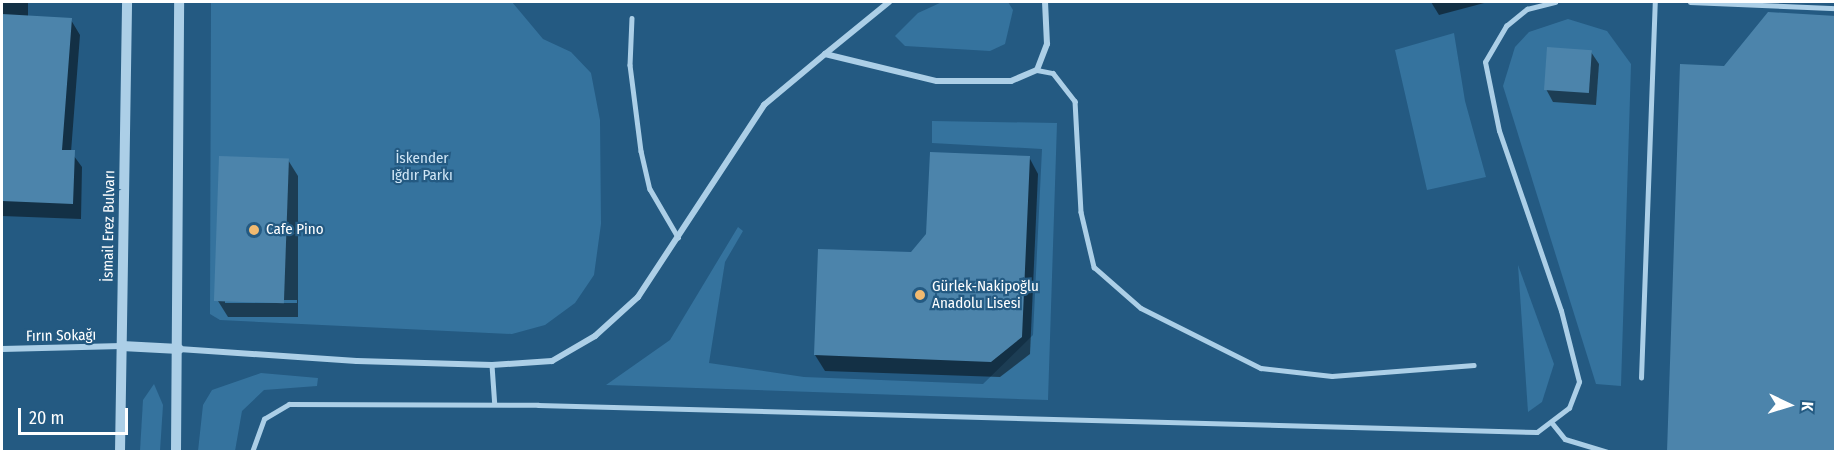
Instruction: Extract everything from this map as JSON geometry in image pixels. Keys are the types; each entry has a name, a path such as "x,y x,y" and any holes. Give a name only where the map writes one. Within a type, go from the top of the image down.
{"street":[{"name":"İsmail Erez Bulvarı","path":"120,452 127,2"},
{"path":"176,452 179,349 179,2"},
{"path":"122,346 492,365 552,361 595,336 638,297 679,239 764,105 889,2"},
{"path":"825,54 937,81 1011,81 1037,70 1047,44 1045,2"},
{"name":"Fırın Sokağı","path":"2,349 122,346"}],"lane":[{"path":"252,452 264,419 289,404 495,404 1537,432 1553,424 1569,408 1579,382 1561,311 1498,131 1485,62 1506,26 1527,9 1555,2"},
{"path":"1641,378 1655,2"},
{"path":"1690,2 1836,8"},
{"path":"632,18 630,65 641,151 650,189 679,239"},
{"path":"1037,70 1053,73 1075,101 1080,212 1094,267 1141,309 1261,368 1332,376 1474,364"},
{"path":"492,365 495,404"},
{"path":"1553,424 1565,439 1608,452"},
{"path":"318,452 384,452"}],"green space":[{"name":"İskender Iğdır Parkı","path":"211,2 512,2 543,39 571,52 591,73 600,120 601,224 594,275 575,303 545,325 512,334 220,320 210,314"},
{"path":"942,2 1008,2 1013,10 1005,44 990,51 905,46 895,36 918,13"},
{"path":"1568,19 1607,31 1631,64 1621,386 1596,384 1503,86 1515,47 1529,32"},
{"path":"1454,33 1465,101 1486,177 1427,190 1395,50"},
{"path":"932,121 1057,123 1048,400 606,385 670,340 738,227 743,231 725,262 709,363 804,377 983,384 1033,335 1042,149 932,143"},
{"path":"1518,265 1554,364 1542,402 1528,412"},
{"path":"261,373 318,378 317,386 264,390 242,411 235,451 198,451 203,405 212,390"},
{"path":"154,384 163,405 160,451 140,451 143,400"}],"building":[{"path":"1768,12 1836,16 1836,452 1667,452 1680,64 1724,66"},
{"path":"2,14 72,18 62,150 75,150 73,204 2,201"},
{"path":"1547,47 1592,50 1589,93 1544,90"},
{"name":"Gürlek-Nakipoğlu Anadolu Lisesi","path":"930,152 1030,156 1022,337 991,362 814,355 818,249 911,252 926,234"},
{"name":"Cafe Pino","path":"219,156 289,158 284,303 214,301"}],"place":[{"name":"Cafe Pino","path":"254,230"},
{"name":"Gürlek-Nakipoğlu Anadolu Lisesi","path":"920,295"}]}
